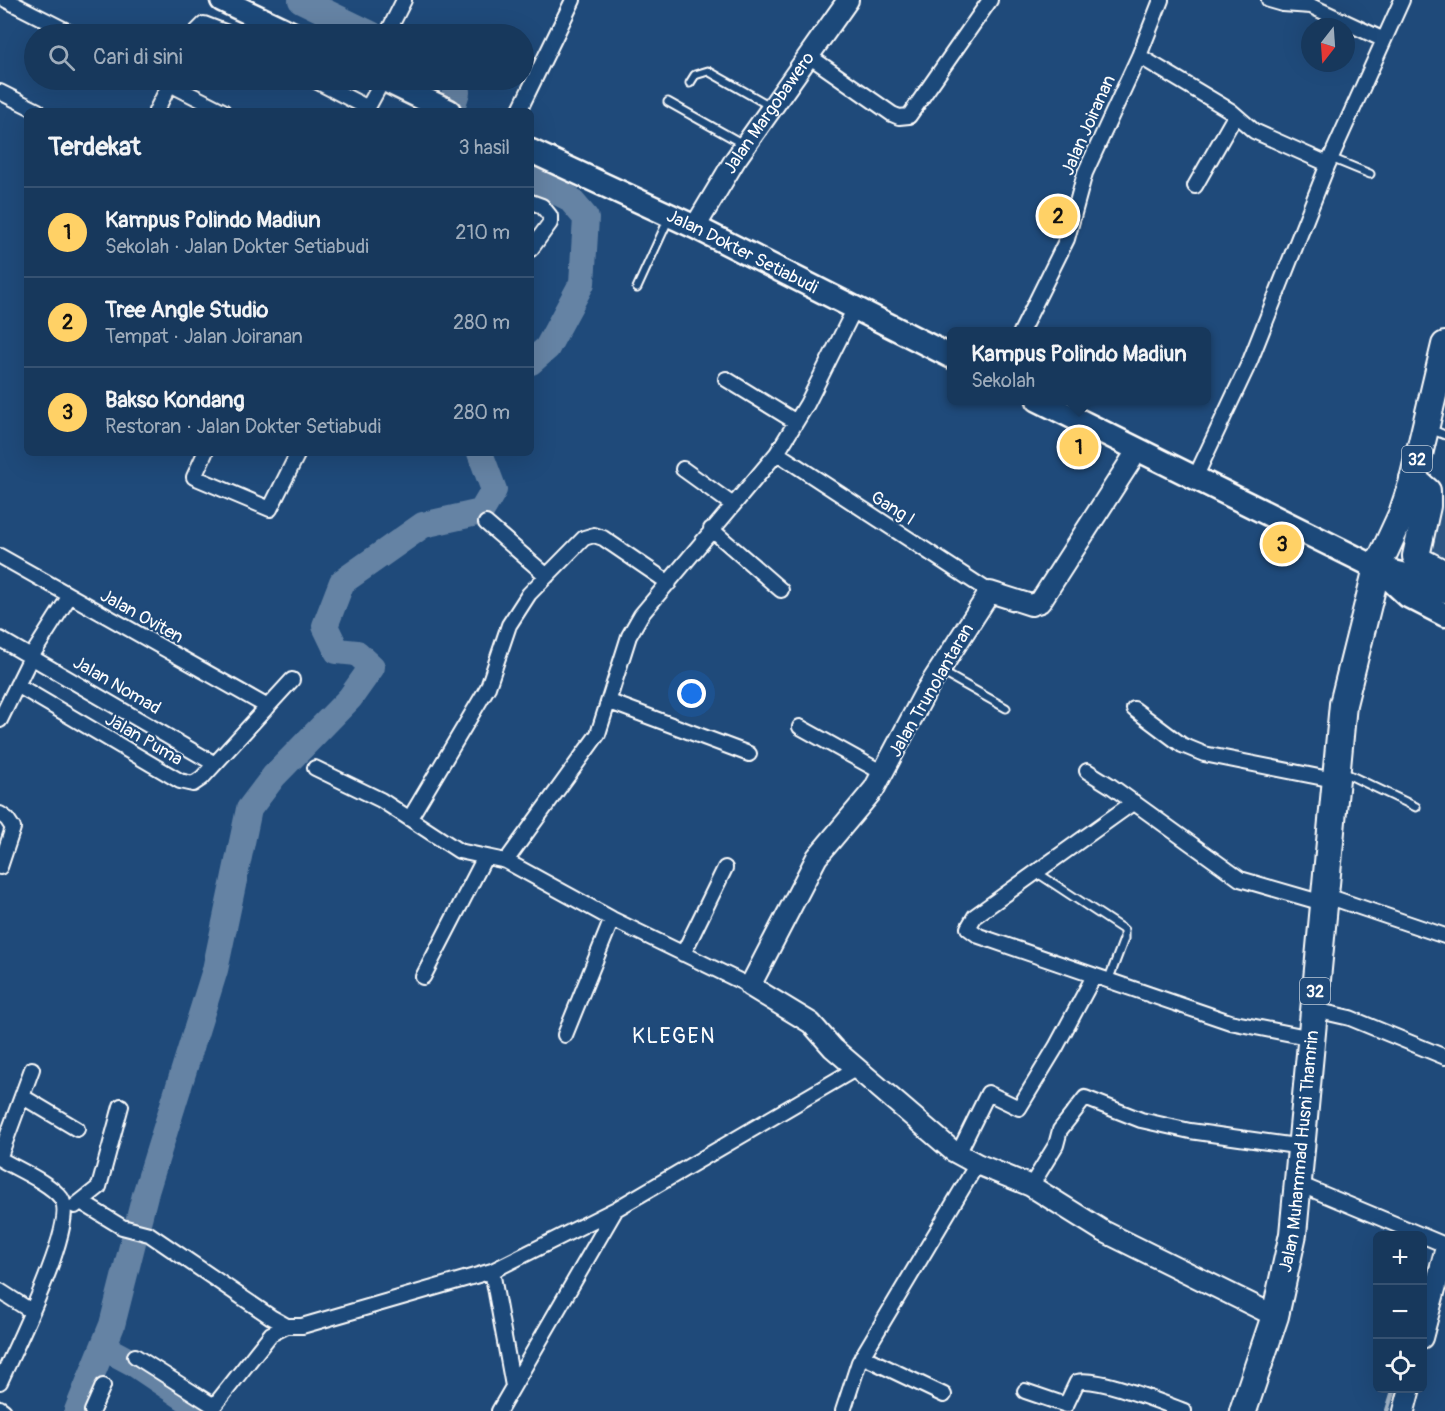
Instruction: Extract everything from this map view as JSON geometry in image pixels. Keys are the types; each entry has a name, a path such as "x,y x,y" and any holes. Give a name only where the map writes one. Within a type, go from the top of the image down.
{"highway":[{"name":"32","path":"1377,568 1402,514 1413,479 1435,431 1445,345"},
{"path":"1413,479 1427,491 1427,506 1416,556 1422,562 1445,574"},
{"name":"Jalan Muhammad Husni Thamrin","path":"1243,1411 1275,1316 1293,1234 1303,1148 1343,704 1377,568"}],"main road":[{"path":"222,0 272,24"},
{"path":"405,90 444,108"},
{"name":"Jalan Dokter Setiabudi","path":"534,152 695,227 947,355"},
{"path":"1048,405 1194,480 1377,568 1418,578 1445,591"},
{"path":"1377,568 1408,596 1445,615"}],"street":[{"path":"6,0 53,24"},
{"path":"392,24 404,0"},
{"path":"534,80 573,0"},
{"path":"809,56 892,114 899,117 909,116 990,0"},
{"name":"Jalan Joiranan","path":"1023,327 1067,239 1085,173 1139,56 1161,0"},
{"path":"1269,0 1283,4 1311,6 1384,40"},
{"path":"1194,480 1250,361 1330,161 1402,0"},
{"name":"Jalan Margobawero","path":"695,227 745,145 809,56 843,2"},
{"path":"1139,56 1231,111 1269,139 1330,161"},
{"path":"157,108 164,90"},
{"path":"184,90 218,108"},
{"path":"332,90 364,108"},
{"path":"368,108 378,90"},
{"path":"520,108 529,90"},
{"path":"0,92 32,108"},
{"path":"1195,186 1235,116"},
{"path":"534,203 542,206 550,216 550,223 534,245"},
{"path":"506,861 590,747 610,702 629,636 642,615 711,529 777,453 796,422 855,308"},
{"path":"726,379 796,422"},
{"path":"990,591 1031,605 1040,602 1137,451"},
{"name":"Gang I","path":"777,453 990,591"},
{"path":"204,456 194,477 270,509 296,456"},
{"path":"683,469 733,506"},
{"path":"486,523 547,576"},
{"path":"711,529 781,590"},
{"path":"410,818 488,687 508,625 529,594 584,538 594,535 603,538 669,583"},
{"name":"Jalan Oviten","path":"0,556 69,597 268,706"},
{"name":"Jalan Trunolantaran","path":"750,986 817,857 854,813 883,773 939,670 990,591"},
{"path":"0,720 31,657 69,597"},
{"name":"Jalan Nomad","path":"0,639 215,764"},
{"name":"Jalan Puma","path":"17,685 180,781 193,784 215,764 292,681"},
{"path":"610,702 749,754"},
{"path":"1134,709 1182,745 1204,754 1335,774"},
{"path":"800,727 883,773"},
{"path":"315,768 410,818 459,851 506,861 612,919 750,986 811,1023 857,1068 958,1154 1032,1186 1103,1230 1275,1316"},
{"path":"1087,771 1240,879 1324,899 1445,936"},
{"path":"1134,802 975,916 968,928 979,936 1230,1022 1312,1038"},
{"path":"0,814 13,828 0,867"},
{"path":"423,977 485,857"},
{"path":"682,954 725,868"},
{"path":"565,1035 612,919"},
{"path":"958,1154 988,1094 1019,1108 1056,1047 1094,976"},
{"path":"1315,1010 1350,1018 1445,1058"},
{"path":"135,1356 214,1406 271,1334 287,1326 302,1326 492,1271 616,1209 857,1068"},
{"path":"0,1382 61,1236 66,1211 61,1198 52,1190 0,1157 32,1069"},
{"path":"22,1097 77,1129"},
{"path":"1032,1186 1056,1145 1060,1130 1085,1098 1141,1120 1190,1131 1303,1148"},
{"path":"66,1211 99,1187 122,1106"},
{"path":"843,1411 850,1385 862,1356 977,1164"},
{"path":"1299,1184 1445,1245"},
{"path":"81,1202 122,1227 149,1234 287,1326"},
{"path":"499,1411 616,1209"},
{"path":"1427,1319 1445,1251"},
{"path":"492,1271 513,1386"},
{"path":"0,1291 31,1311"},
{"path":"862,1356 944,1395"},
{"path":"1025,1391 1066,1405 1077,1382 1088,1381 1120,1388 1184,1411"},
{"path":"92,1411 103,1386"},
{"path":"1404,1411 1409,1393"},
{"path":"0,1408 4,1411"}],"lane":[{"path":"690,83 695,75 708,71 772,107"},
{"path":"668,102 745,145"},
{"path":"1330,161 1370,174"},
{"path":"637,288 670,215"},
{"path":"939,670 1006,708"},
{"path":"1335,774 1416,807"},
{"path":"1036,872 1124,930 1124,939 1108,981"}],"shaded area":[{"path":"1438,495 1445,497 1445,568 1428,561"}],"waterway":[{"path":"301,0 350,24"},
{"path":"452,108 456,90"},
{"path":"534,180 569,198 586,218 582,283 547,348 534,359"},
{"path":"77,1411 112,1325 145,1195 215,970 249,809 274,776 350,698 372,667 357,653 337,651 325,626 342,582 423,525 481,512 494,490 481,456"},
{"path":"1425,1285 1432,1262"},
{"path":"103,1347 133,1363 204,1411"},
{"path":"1387,1411 1392,1393"}],"place":[{"name":"Tree Angle Studio","path":"1058,216"},
{"name":"Kampus Polindo Madiun","path":"1079,447"},
{"name":"Bakso Kondang","path":"1282,544"}],"district":[{"name":"KLEGEN","path":"674,1036"}]}
